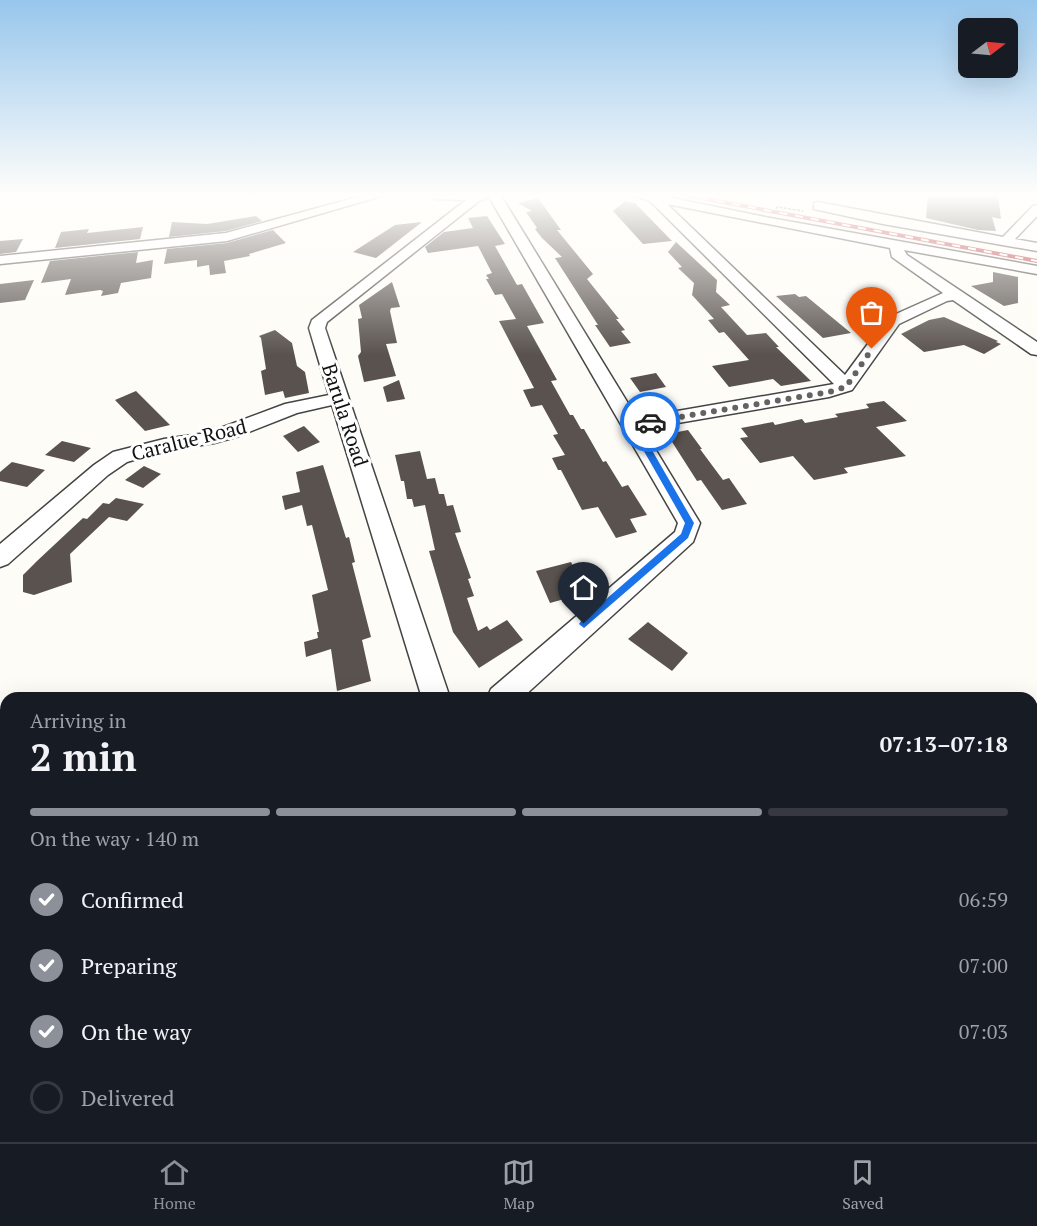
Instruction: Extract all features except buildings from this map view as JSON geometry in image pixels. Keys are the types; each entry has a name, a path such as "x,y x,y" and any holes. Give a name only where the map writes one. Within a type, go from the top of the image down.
{"street":[{"path":"0,260 116,248"},
{"name":"Barula Road","path":"418,248 320,320 317,328 434,692"},
{"path":"508,692 685,536 689,523 527,248"},
{"path":"700,248 846,387"},
{"path":"897,248 897,254 1037,350"},
{"path":"910,248 1037,270"},
{"path":"633,425 829,392 846,387 893,321 943,297 956,295"},
{"name":"Caralue Road","path":"0,558 100,470 120,457 164,445 207,439 229,433 292,408 339,398"}],"railway":[{"path":"969,248 1037,261"}],"way so far":[{"path":"650,422 829,392 846,387 872,349"}],"route":[{"path":"584,624 685,536 689,523 633,425 650,422"}]}
